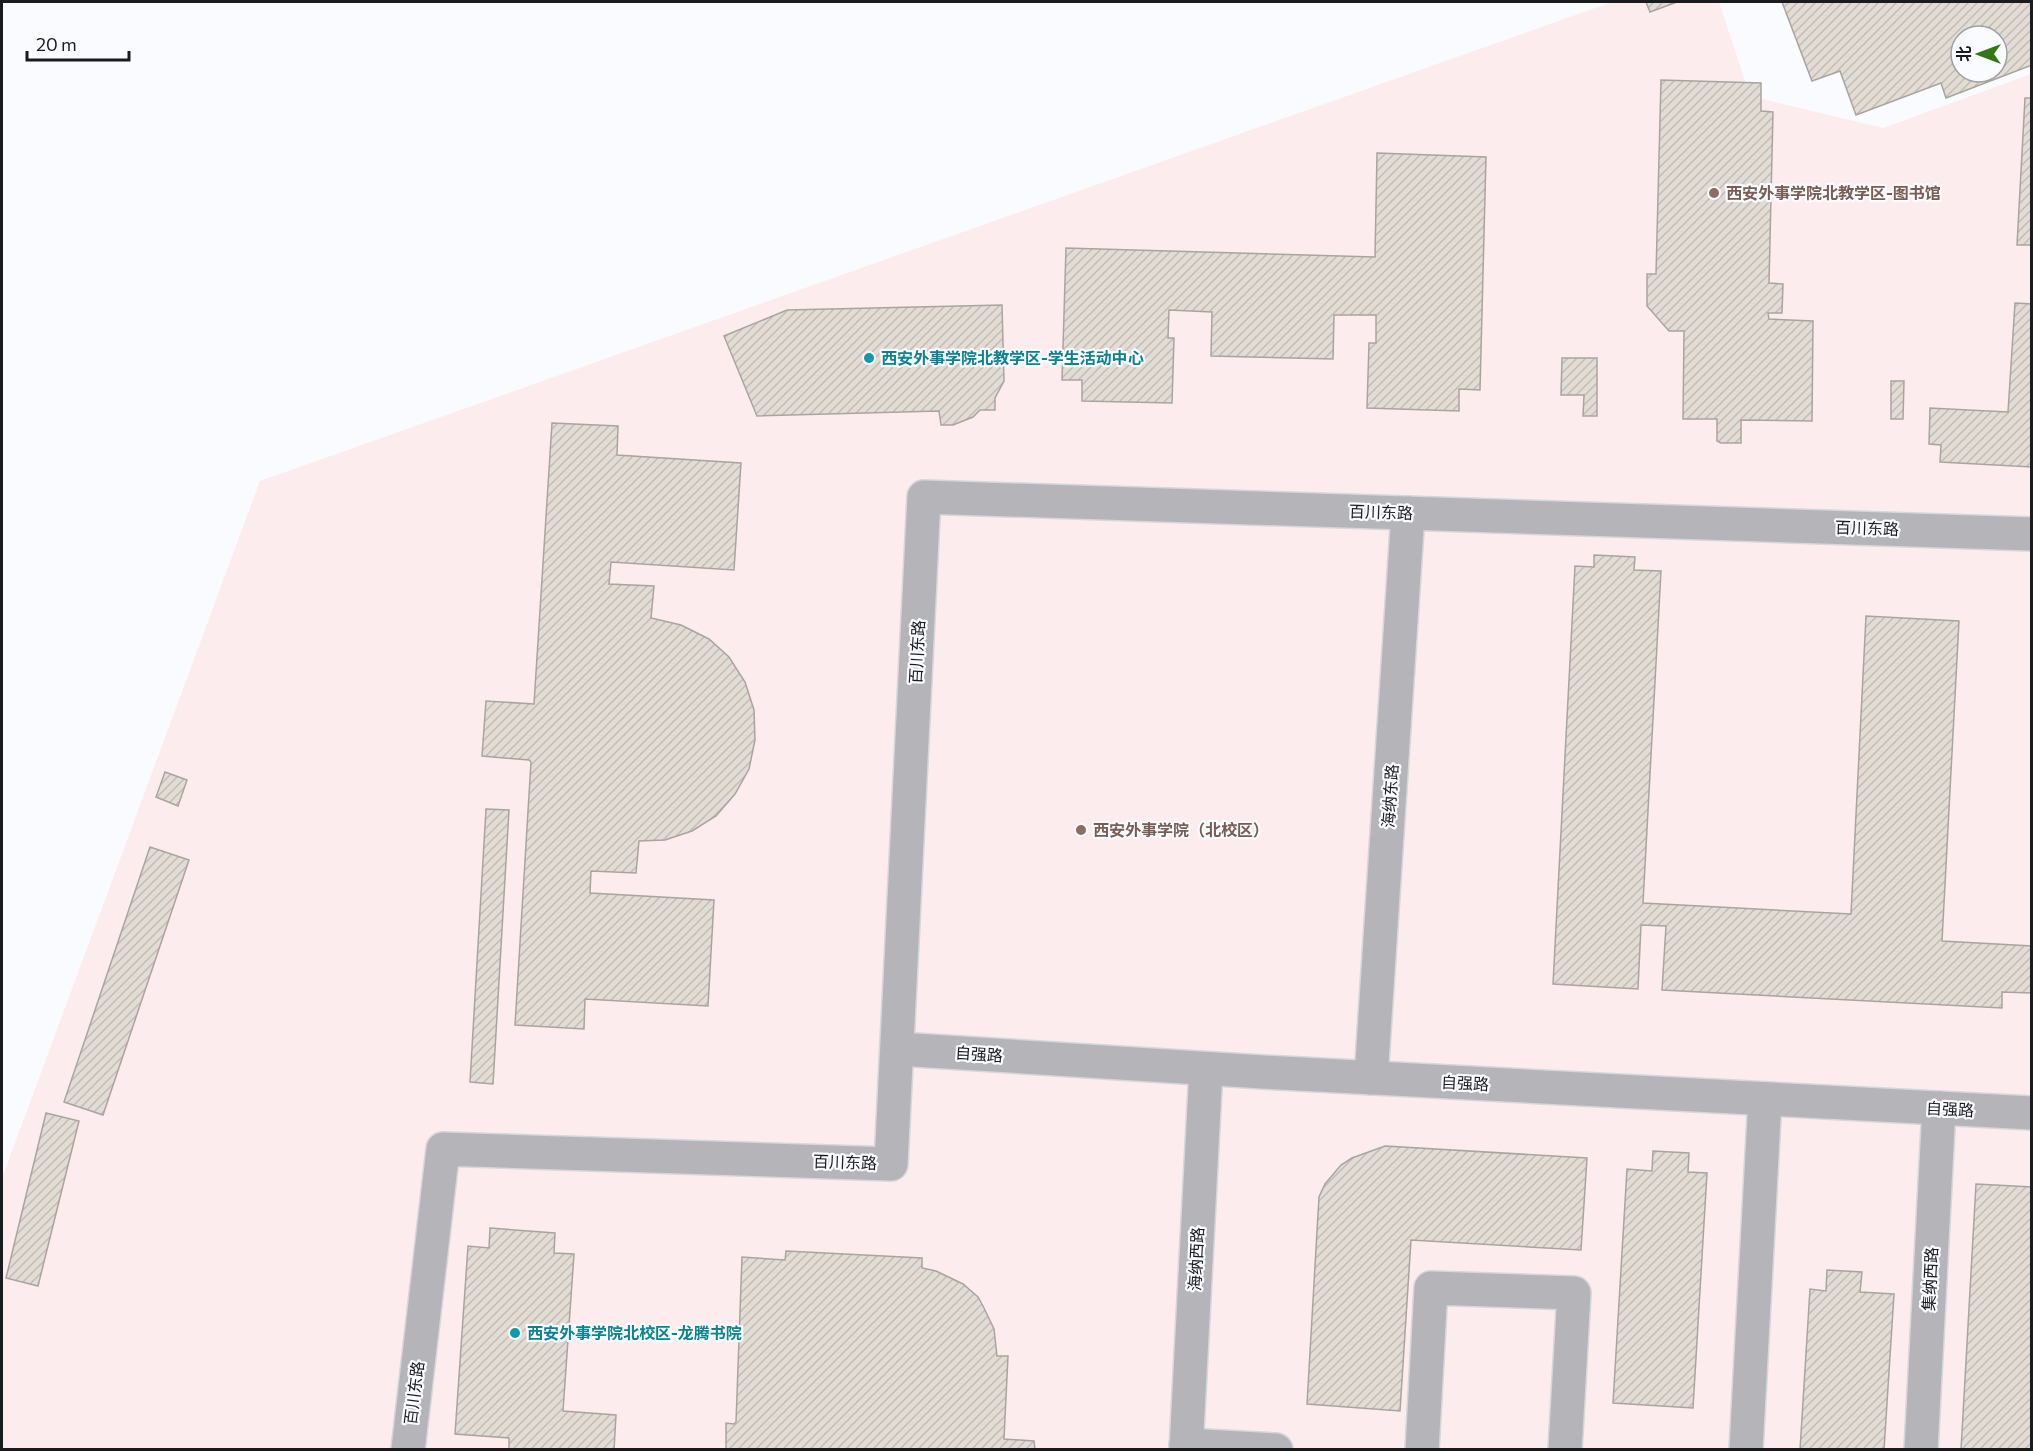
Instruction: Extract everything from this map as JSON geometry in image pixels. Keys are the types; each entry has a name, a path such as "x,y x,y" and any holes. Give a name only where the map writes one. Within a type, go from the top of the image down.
{"street":[{"name":"百川东路","path":"408,1449 443,1149 891,1164 924,497 2031,534"},
{"name":"海纳东路","path":"1371,1078 1408,513"},
{"name":"自强路","path":"898,1049 1206,1069 2031,1113"},
{"name":"海纳西路","path":"1186,1447 1206,1069"},
{"path":"1746,1449 1765,1099"},
{"name":"集纳西路","path":"1921,1449 1939,1108"},
{"path":"1422,1449 1431,1288 1574,1293 1565,1449"},
{"path":"1186,1447 1276,1449"}],"shaded area":[{"name":"西安外事学院（北校区）","path":"1612,2 1719,2 1750,96 1883,128 2009,84 2031,74 2031,1449 2,1449 2,1178 260,481"}],"building":[{"path":"1646,2 1677,2 1650,12"},
{"path":"1782,2 2032,2 2032,65 2009,74 2009,24 1949,24 1949,84 1982,84 1946,98 1941,83 1856,115 1840,71 1812,81"},
{"name":"西安外事学院北教学区-图书馆","path":"1661,80 1761,83 1761,111 1773,112 1769,283 1783,284 1782,313 1768,313 1769,319 1813,321 1812,421 1741,420 1741,443 1721,443 1717,441 1717,419 1683,419 1684,331 1669,331 1647,306 1647,274 1656,274"},
{"path":"2025,98 2032,98 2032,245 2017,245"},
{"path":"1377,153 1486,157 1480,390 1459,389 1459,411 1367,408 1369,343 1376,343 1376,315 1334,315 1333,359 1211,356 1212,312 1169,310 1168,338 1174,338 1172,403 1082,401 1082,380 1062,380 1066,248 1375,257"},
{"path":"2015,303 2032,304 2032,467 1940,462 1941,445 1929,444 1930,408 2008,412"},
{"name":"西安外事学院北教学区-学生活动中心","path":"1002,305 1004,381 995,398 995,410 980,410 973,417 953,425 941,425 939,411 757,416 724,336 787,310"},
{"path":"1562,358 1597,358 1597,416 1583,416 1584,395 1561,395"},
{"path":"1891,381 1904,381 1903,419 1891,419"},
{"path":"552,423 618,426 617,455 741,463 734,570 611,562 609,584 654,586 651,618 681,625 709,639 729,657 745,682 754,710 755,740 749,769 735,794 716,816 692,831 665,840 639,841 636,873 591,871 590,893 714,900 708,1006 585,999 584,1029 515,1025 531,762 482,756 486,701 534,704"},
{"path":"1594,555 1635,557 1634,570 1661,571 1643,903 1851,914 1866,616 1959,621 1942,941 2032,946 2032,993 2002,992 2002,1008 1662,990 1666,926 1641,925 1638,989 1553,984 1575,566 1594,567"},
{"path":"165,772 187,780 178,806 156,797"},
{"path":"486,809 509,810 493,1084 470,1082"},
{"path":"150,847 189,860 103,1115 64,1102"},
{"path":"46,1113 79,1121 38,1286 6,1278"},
{"path":"1385,1146 1587,1158 1581,1250 1411,1240 1400,1411 1307,1404 1319,1197 1325,1184 1341,1165 1352,1158"},
{"path":"1653,1151 1689,1153 1688,1172 1707,1173 1693,1408 1613,1403 1627,1169 1652,1171"},
{"path":"1976,1184 2032,1187 2032,1450 1961,1450"},
{"name":"西安外事学院北校区-龙腾书院","path":"490,1228 555,1233 554,1253 574,1254 563,1411 616,1415 614,1450 509,1450 509,1438 455,1434 468,1246 489,1248"},
{"path":"786,1251 922,1258 922,1268 936,1271 963,1284 978,1297 994,1329 997,1356 1008,1356 1004,1439 1034,1441 1035,1450 726,1450 726,1423 736,1422 742,1257 785,1260"},
{"path":"1827,1270 1862,1272 1860,1292 1894,1294 1884,1450 1800,1450 1810,1289 1826,1291"}],"place":[{"name":"西安外事学院北教学区-图书馆","path":"1714,193"},
{"name":"西安外事学院北教学区-学生活动中心","path":"869,358"},
{"name":"西安外事学院（北校区）","path":"1081,830"},
{"name":"西安外事学院北校区-龙腾书院","path":"515,1333"}]}
